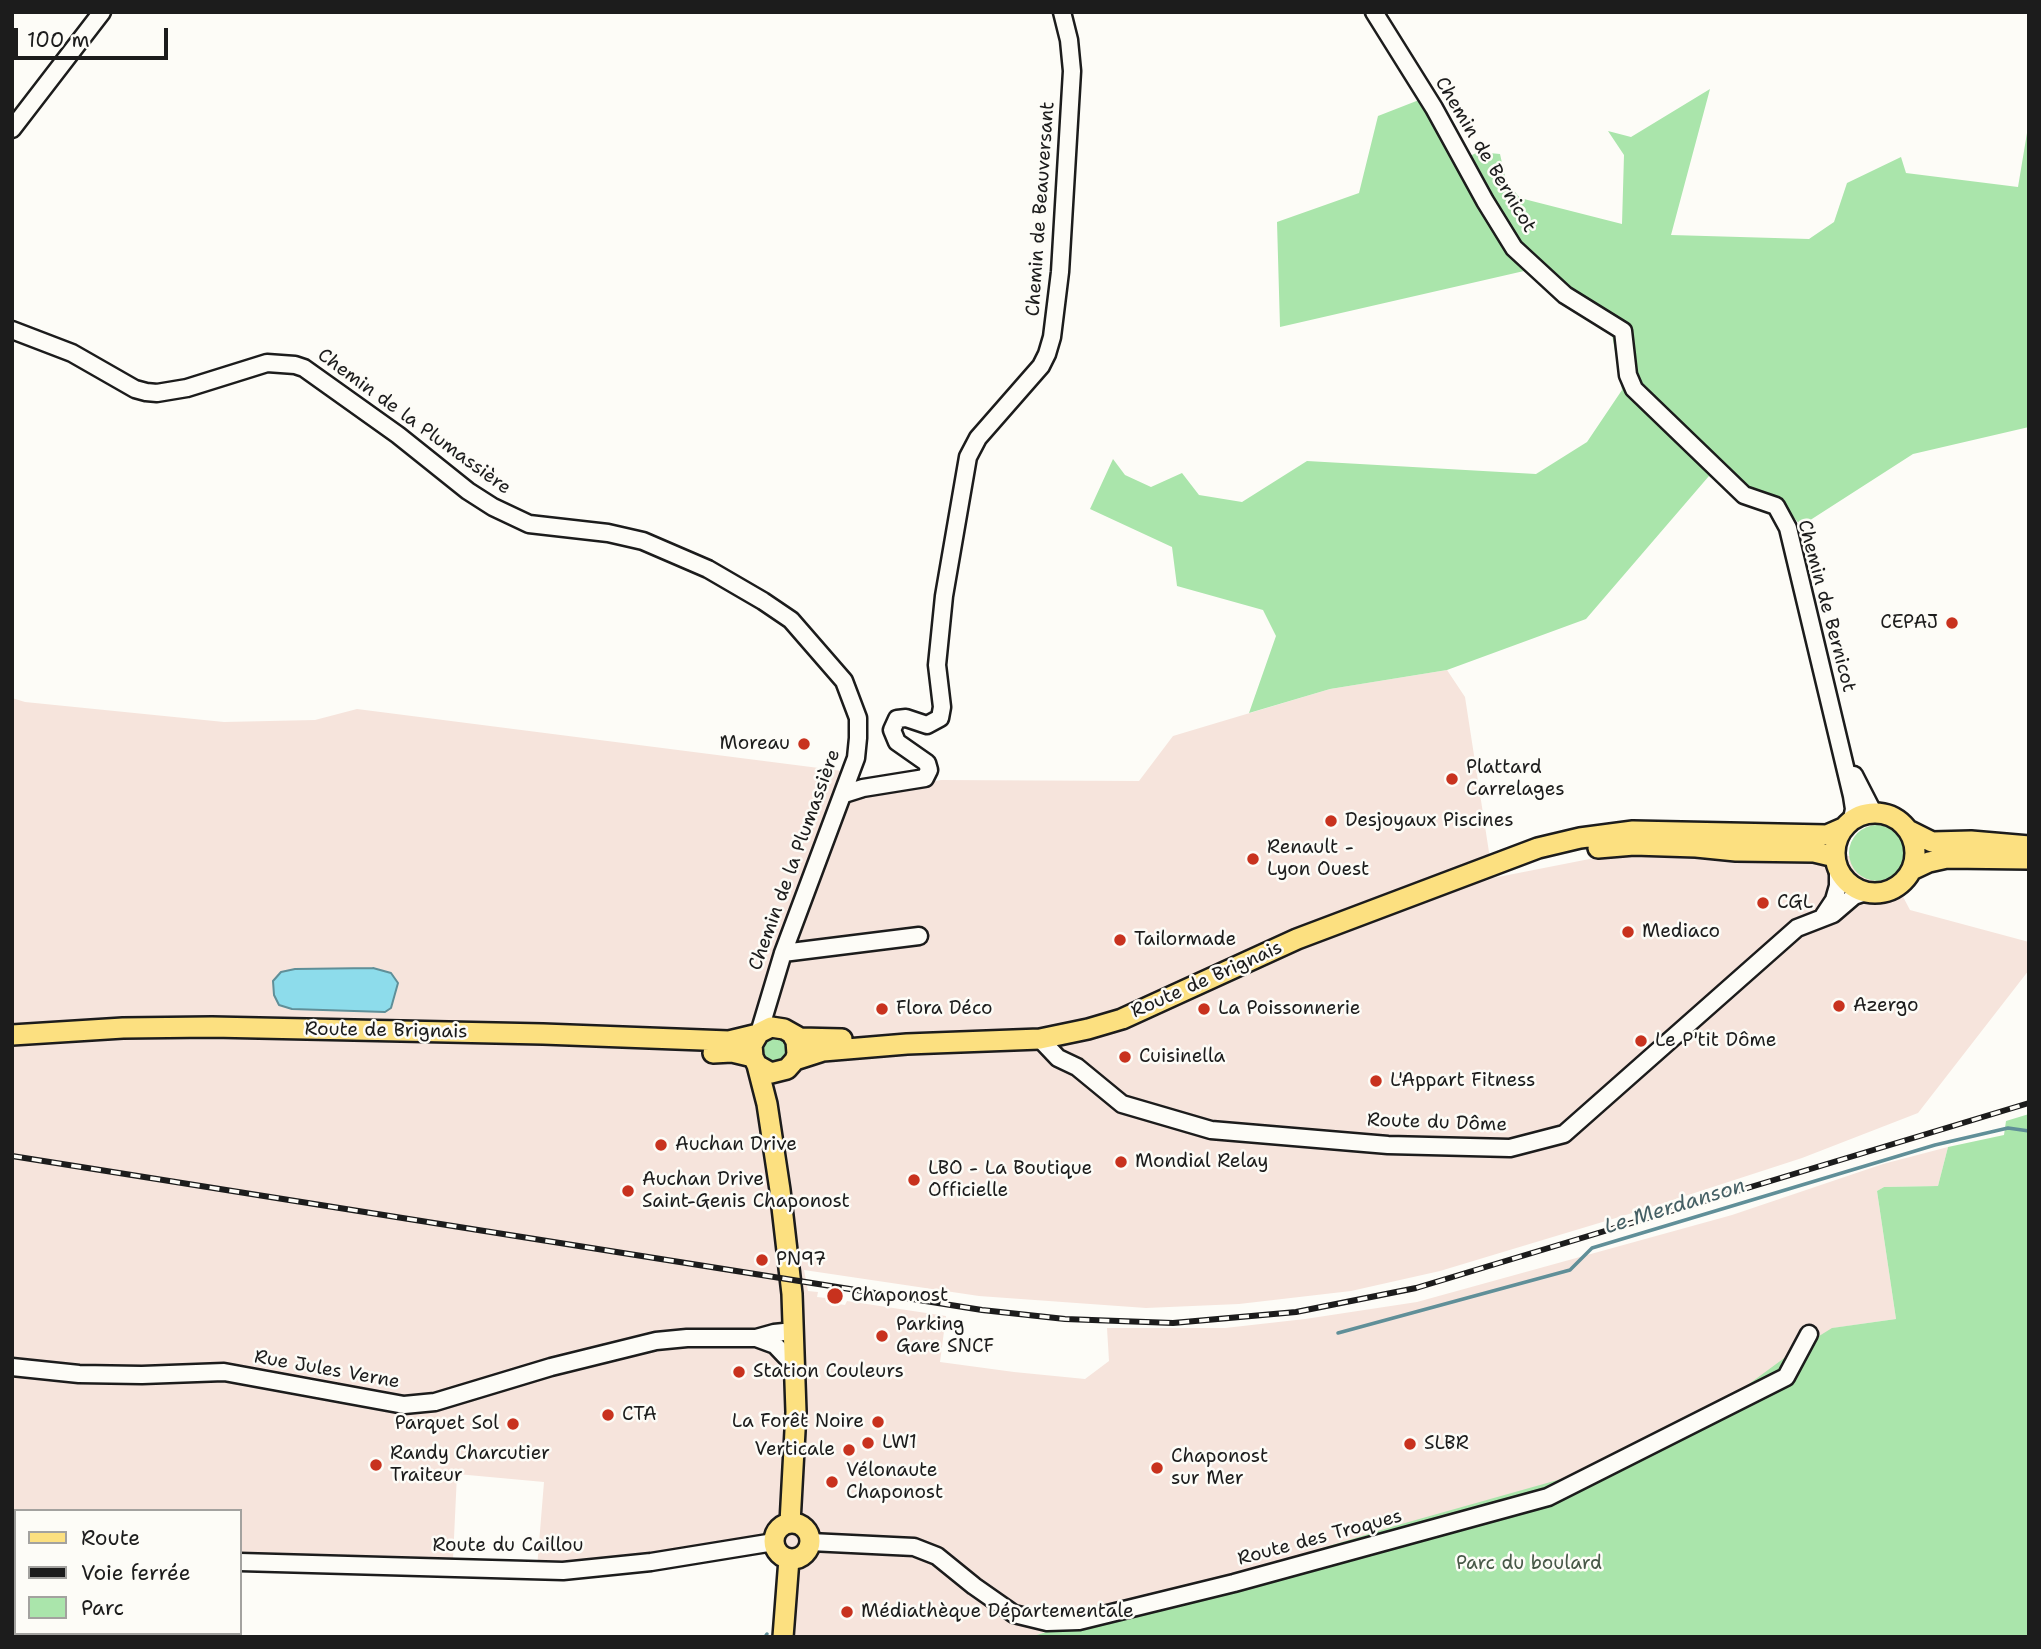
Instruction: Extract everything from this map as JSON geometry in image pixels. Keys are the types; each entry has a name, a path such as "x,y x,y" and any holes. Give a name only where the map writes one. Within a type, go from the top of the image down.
{"main road":[{"path":"1910,831 1916,851 1912,870 1902,884 1879,893 1866,892 1845,879 1837,863 1835,846 1847,824 1872,812 1886,813 1898,819 1910,831 1932,842 1971,841 2029,846"},
{"name":"Route de Brignais","path":"788,1066 823,1051 907,1044 1040,1039 1122,1019 1297,939 1497,866 1538,848 1580,838 1633,831 1827,835 1847,824"},
{"name":"Route de Brignais","path":"1497,866 1584,849 1634,845 1814,852 1837,863"},
{"path":"1912,870 1947,858 2029,859"},
{"name":"Route de Brignais","path":"12,1035 123,1028 212,1027 729,1041 759,1033"},
{"path":"767,1104 798,1047 788,1032 771,1027 759,1033 752,1045 767,1104 786,1230 794,1331 796,1412 790,1523"},
{"name":"Route de Brignais","path":"788,1032 907,1044"},
{"name":"Route de Brignais","path":"12,1045 122,1039 212,1038 732,1052 755,1061"},
{"path":"755,1061 766,1072 788,1066"},
{"path":"786,1230 797,1268 802,1311 802,1395 796,1412"},
{"path":"790,1523 804,1528 810,1542 806,1553 789,1559 779,1553 774,1542 780,1528 790,1523"},
{"path":"783,1637 789,1559"}],"street":[{"path":"12,129 102,12"},
{"name":"Chemin de Beauversant","path":"844,794 863,788 925,778 929,770 927,763 897,742 892,730 897,719 906,718 927,725 940,718 942,707 937,665 944,596 968,457 978,438 1041,366 1049,345 1060,272 1072,72 1069,40 1062,12"},
{"name":"Chemin de Bernicot","path":"1374,12 1434,108 1514,248 1565,295 1623,331 1628,375 1634,389 1744,495 1776,506 1788,528 1852,796 1854,809 1847,824"},
{"name":"Chemin de la Plumassière","path":"12,330 72,353 135,389 146,392 187,388 267,363 304,368 387,426 468,491 493,507 529,524 608,533 643,541 708,569 791,620 844,681 858,718 858,738 856,758 844,794 783,953 759,1033"},
{"name":"Chemin de Bernicot","path":"1840,744 1872,812"},
{"path":"1822,918 1834,900 1838,886 1837,863"},
{"name":"Route du Dôme","path":"1040,1039 1058,1058 1077,1067 1122,1104 1212,1130 1388,1145 1510,1148 1564,1134 1797,929 1833,914 1854,896 1866,892"},
{"path":"783,953 919,936"},
{"name":"Chemin de la Plumassière","path":"769,998 775,1015 788,1032"},
{"path":"1070,1033 1068,1055 1077,1067"},
{"name":"Rue Jules Verne","path":"12,1367 92,1374 224,1372 404,1405 435,1402 551,1367 656,1341 756,1338 774,1332 794,1331"},
{"name":"Route des Troques","path":"810,1542 914,1547 937,1556 1014,1614 1047,1622 1079,1621 1234,1583 1548,1497 1786,1377 1809,1334"},
{"path":"756,1338 775,1345 794,1365"},
{"name":"Route du Caillou","path":"242,1562 563,1571 774,1542"}],"shaded area":[{"path":"1447,670 1465,697 1493,878 1620,853 1795,861 1880,853 1910,910 2029,942 2029,970 1918,1113 1802,1158 1440,1271 1351,1291 1239,1304 1146,1308 979,1296 804,1270 808,1291 818,1292 817,1297 826,1298 826,1302 845,1305 847,1301 946,1316 940,1362 1085,1379 1109,1361 1107,1328 1225,1328 1417,1302 1732,1215 1883,1164 1948,1147 1938,1186 1884,1187 1877,1191 1896,1319 1833,1328 1799,1379 1635,1453 1567,1478 1030,1637 792,1637 794,1593 800,1571 758,1538 536,1580 544,1482 457,1474 453,1559 242,1554 242,1509 14,1509 12,1552 12,698 25,702 224,722 315,720 357,709 858,773 861,795 941,780 1139,781 1173,736 1330,689"}],"green space":[{"path":"1710,89 1671,235 1809,239 1834,222 1847,183 1901,157 1906,173 2018,187 2029,133 2029,427 1913,454 1801,526 1781,502 1748,489 1728,492 1709,476 1586,619 1447,670 1330,689 1249,713 1276,636 1263,610 1177,586 1172,547 1090,509 1113,459 1125,475 1151,487 1182,473 1199,495 1242,502 1307,461 1536,474 1587,442 1622,390 1612,335 1524,271 1280,327 1277,222 1359,193 1378,116 1419,100 1458,162 1478,152 1500,154 1506,181 1520,198 1622,224 1624,155 1608,131 1631,137"},
{"path":"1872,825 1882,825 1897,833 1903,842 1903,864 1897,873 1882,881 1872,881 1854,869 1849,858 1849,848 1861,830"},
{"path":"774,1037 783,1041 787,1050 783,1059 774,1063 765,1059 761,1050 765,1041"},
{"name":"Parc du boulard","path":"2029,1114 2029,1637 1030,1637 1398,1525 1618,1463 1673,1440 1787,1356 1832,1328 1896,1319 1877,1191 1884,1187 1938,1186 1948,1147 2004,1135 2006,1121"}],"water":[{"path":"373,968 391,973 398,983 391,1008 385,1012 292,1009 279,1005 274,995 273,981 281,972 295,969"}],"waterway":[{"name":"Le Merdanson","path":"1338,1333 1570,1270 1592,1248 1935,1145 2008,1128 2029,1131"}],"railway":[{"path":"12,1156 982,1310 1065,1319 1173,1323 1296,1312 1416,1288 2029,1103"}],"place":[{"name":"CEPAJ","path":"1952,623"},
{"name":"Moreau","path":"804,744"},
{"name":"Plattard Carrelages","path":"1452,779"},
{"name":"Desjoyaux Piscines","path":"1331,821"},
{"name":"Renault - Lyon Ouest","path":"1253,859"},
{"name":"CGL","path":"1763,903"},
{"name":"Mediaco","path":"1628,932"},
{"name":"Tailormade","path":"1120,940"},
{"name":"Azergo","path":"1839,1006"},
{"name":"Flora Déco","path":"882,1009"},
{"name":"La Poissonnerie","path":"1204,1009"},
{"name":"Le P'tit Dôme","path":"1641,1041"},
{"name":"Cuisinella","path":"1125,1057"},
{"name":"L'Appart Fitness","path":"1376,1081"},
{"name":"Auchan Drive","path":"661,1145"},
{"name":"Mondial Relay","path":"1121,1162"},
{"name":"LBO - La Boutique Officielle","path":"914,1180"},
{"name":"Auchan Drive Saint-Genis Chaponost","path":"628,1191"},
{"name":"PN97","path":"762,1260"},
{"name":"Chaponost","path":"835,1296"},
{"name":"Parking Gare SNCF","path":"882,1336"},
{"name":"Station Couleurs","path":"739,1372"},
{"name":"CTA","path":"608,1415"},
{"name":"La Forêt Noire","path":"878,1422"},
{"name":"Parquet Sol","path":"513,1424"},
{"name":"LW1","path":"868,1443"},
{"name":"SLBR","path":"1410,1444"},
{"name":"Verticale","path":"849,1450"},
{"name":"Randy Charcutier Traiteur","path":"376,1465"},
{"name":"Chaponost sur Mer","path":"1157,1468"},
{"name":"Vélonaute Chaponost","path":"832,1482"},
{"name":"Médiathèque Départementale","path":"847,1612"}]}
